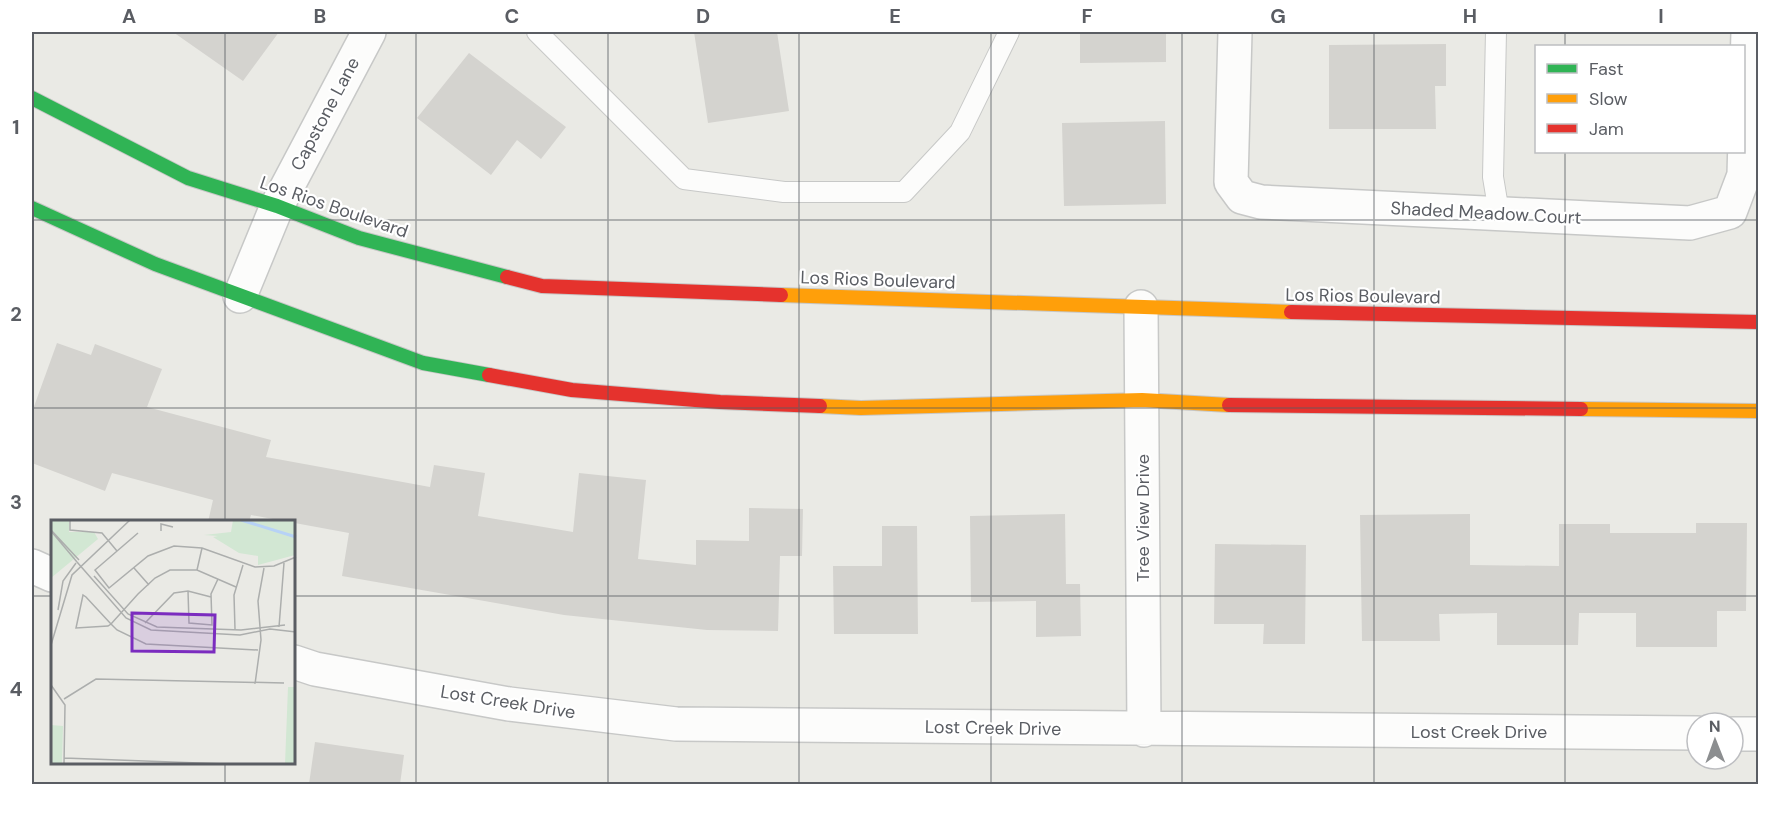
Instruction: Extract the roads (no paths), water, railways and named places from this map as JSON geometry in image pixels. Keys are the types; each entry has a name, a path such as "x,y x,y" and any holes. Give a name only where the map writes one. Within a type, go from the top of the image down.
{"main road":[{"name":"Los Rios Boulevard","path":"32,98 188,178 277,206 359,238 542,286 1141,307 1758,321"},
{"path":"32,208 155,264 423,363 572,390 720,402 861,408 1142,400 1250,406 1758,411"}],"street":[{"name":"Capstone Lane","path":"240,296 277,206 369,32"},
{"name":"Shaded Meadow Court","path":"1235,32 1231,182 1242,196 1261,202 1690,223 1730,212 1744,175 1745,153"},
{"name":"Shaded Meadow Court","path":"1745,139 1748,32"},
{"name":"Tree View Drive","path":"1141,307 1144,730"},
{"path":"32,566 51,575"},
{"name":"Lost Creek Drive","path":"296,663 315,669 509,704 676,724 1144,730 1685,733"}],"lane":[{"path":"537,32 684,178 784,192 904,192 960,132 1009,32"},
{"path":"1496,32 1493,177 1499,213"}]}
